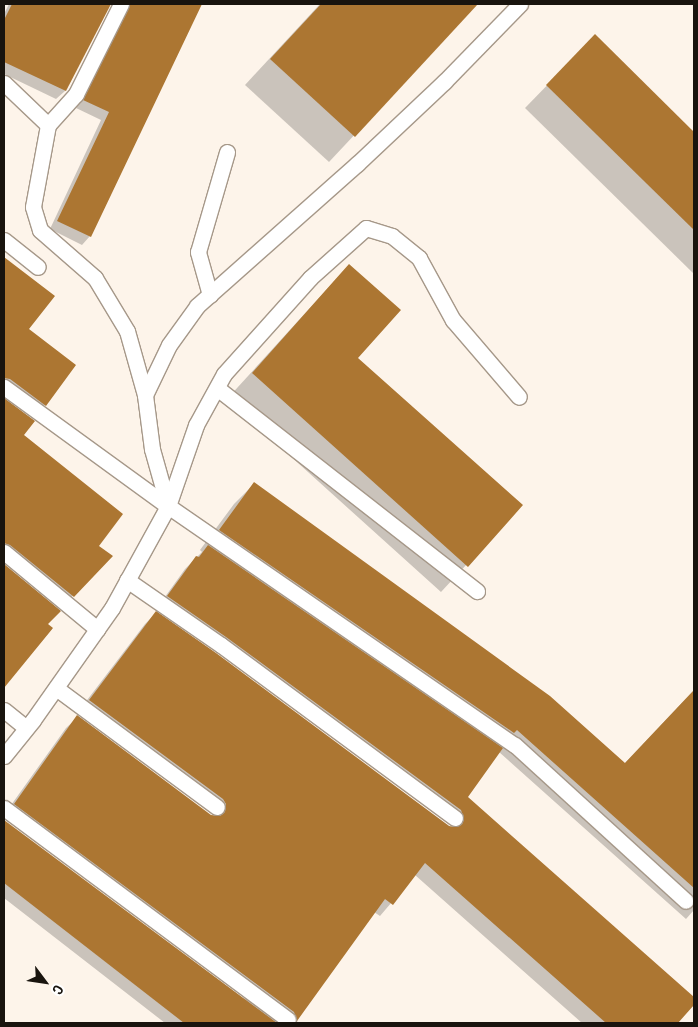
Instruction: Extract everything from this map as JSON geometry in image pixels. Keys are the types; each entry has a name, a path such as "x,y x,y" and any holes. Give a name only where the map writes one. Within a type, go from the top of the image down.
{"lane":[{"path":"121,4 76,94 48,125 33,207 40,230 95,278 127,331 145,395 152,449 168,506"},
{"path":"145,395 169,344 197,306 357,164 444,82 520,4"},
{"path":"4,83 48,125"},
{"path":"210,295 198,252 227,152"},
{"path":"4,756 56,688 97,629 127,580 168,506 196,425 224,374 310,278 366,228 392,236 419,258 453,320 519,397"},
{"path":"4,240 38,267"},
{"path":"4,387 168,506 515,745 686,901"},
{"path":"216,388 477,591"},
{"path":"4,552 97,629"},
{"path":"127,580 221,645 455,818"},
{"path":"56,688 217,807"},
{"path":"4,710 26,728"},
{"path":"4,808 288,1020"}],"building":[{"path":"12,4 111,4 66,91 4,62 4,20"},
{"path":"130,4 202,4 91,237 57,221 109,112 83,100"},
{"path":"321,4 478,4 355,137 270,59"},
{"path":"595,34 694,132 694,230 546,85"},
{"path":"4,257 55,296 29,329 76,365 46,406 10,379 4,378"},
{"path":"349,264 401,310 358,358 523,505 468,567 252,373"},
{"path":"4,398 35,421 24,435 123,514 99,546 113,556 74,597 10,545 4,543"},
{"path":"254,482 550,696 625,763 694,690 694,888 517,730 514,733 219,530"},
{"path":"208,545 503,748 468,797 694,997 694,1005 678,1023 606,1023 425,863 393,905 385,899 297,1021 294,1012 14,804 77,715 211,815 220,816 225,812 226,804 223,799 89,700 156,611 216,653 449,826 454,827 462,824 464,819 461,810 226,637 167,596 196,556 199,557"},
{"path":"4,564 61,611 48,624 53,628 4,688"},
{"path":"4,820 277,1023 184,1023 4,883"}]}
